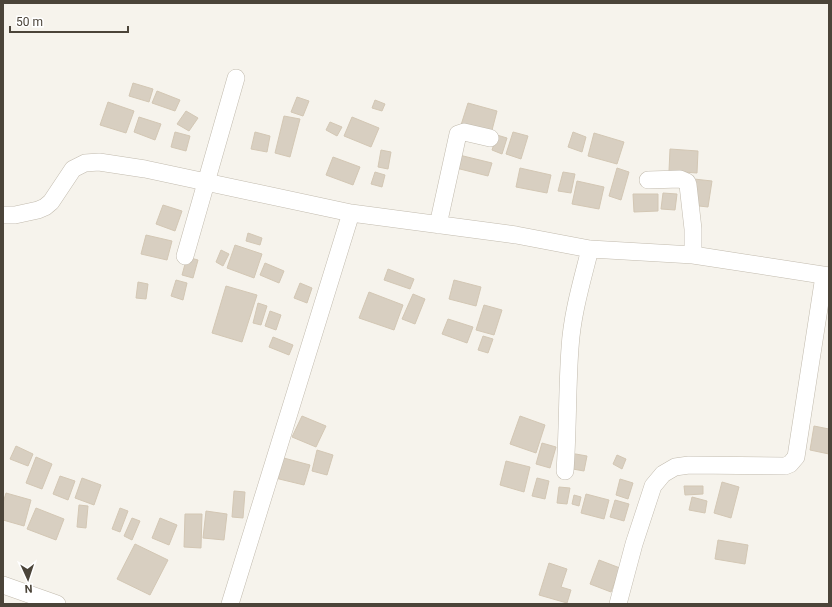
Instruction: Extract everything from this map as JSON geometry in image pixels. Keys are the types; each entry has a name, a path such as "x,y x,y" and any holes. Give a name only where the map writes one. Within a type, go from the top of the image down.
{"street":[{"path":"185,256 236,78"},
{"path":"438,225 458,134 464,132 490,138"},
{"path":"3,215 15,215 38,210 51,202 73,170 85,163 99,162 145,169 350,213 516,235 590,249 693,255 826,276 796,457 790,464 785,466 689,465 675,467 663,474 653,486 634,544 618,604"},
{"path":"648,180 680,179 687,182 693,229 693,255"},
{"path":"235,601 350,213"},
{"path":"564,471 567,435 570,347 575,310 590,249"},
{"path":"3,585 57,604"}],"building":[{"path":"133,83 153,89 149,102 129,96"},
{"path":"157,91 180,100 175,111 152,103"},
{"path":"297,97 309,101 303,116 291,112"},
{"path":"375,100 385,104 382,111 372,108"},
{"path":"108,102 134,111 126,133 100,125"},
{"path":"468,103 497,111 491,134 461,125"},
{"path":"186,111 198,118 189,131 177,124"},
{"path":"284,116 300,119 290,157 275,153"},
{"path":"139,117 161,124 155,140 134,132"},
{"path":"352,117 379,128 371,147 344,136"},
{"path":"330,122 342,127 337,136 326,130"},
{"path":"175,132 190,136 186,151 171,147"},
{"path":"255,132 270,136 267,152 251,149"},
{"path":"513,132 528,136 521,159 506,154"},
{"path":"573,132 586,137 582,152 568,147"},
{"path":"594,133 624,142 617,164 588,156"},
{"path":"497,135 507,138 502,154 492,150"},
{"path":"670,149 698,151 697,173 669,171"},
{"path":"381,150 391,152 388,169 378,167"},
{"path":"455,154 492,163 488,176 452,167"},
{"path":"333,157 360,167 353,185 326,175"},
{"path":"520,168 551,175 547,193 516,187"},
{"path":"617,168 629,172 621,200 609,196"},
{"path":"375,172 385,175 382,187 371,184"},
{"path":"563,172 575,174 571,193 558,191"},
{"path":"694,179 712,181 708,207 690,205"},
{"path":"577,181 604,187 599,209 572,204"},
{"path":"663,193 677,194 675,210 661,209"},
{"path":"633,194 658,194 658,211 634,212"},
{"path":"163,205 182,211 175,231 156,224"},
{"path":"248,233 262,238 260,245 246,241"},
{"path":"146,235 172,241 167,260 141,254"},
{"path":"235,245 262,254 254,278 227,268"},
{"path":"221,250 229,254 223,266 216,262"},
{"path":"187,257 198,260 193,278 182,275"},
{"path":"265,263 284,271 279,283 260,275"},
{"path":"388,269 414,279 410,289 384,280"},
{"path":"176,280 187,283 183,300 171,296"},
{"path":"454,280 481,287 476,306 449,299"},
{"path":"138,282 148,284 146,299 136,298"},
{"path":"300,283 312,288 307,303 294,298"},
{"path":"226,286 257,295 242,342 212,333"},
{"path":"369,292 403,305 394,330 359,318"},
{"path":"413,294 425,299 415,324 402,319"},
{"path":"258,303 267,306 261,325 253,323"},
{"path":"484,305 502,310 494,335 476,330"},
{"path":"270,311 281,315 276,330 265,326"},
{"path":"448,319 473,327 467,343 442,334"},
{"path":"483,336 493,339 488,353 478,350"},
{"path":"273,337 293,345 289,355 269,347"},
{"path":"302,416 326,426 316,447 292,437"},
{"path":"520,416 545,425 536,453 510,444"},
{"path":"814,426 829,429 829,454 810,450"},
{"path":"542,443 556,447 550,468 536,464"},
{"path":"16,446 33,454 28,466 10,459"},
{"path":"317,450 333,455 327,475 312,471"},
{"path":"570,453 587,456 584,471 567,468"},
{"path":"617,455 626,459 622,469 613,464"},
{"path":"36,457 52,464 42,489 26,483"},
{"path":"280,457 310,465 304,485 275,478"},
{"path":"506,461 530,467 524,492 500,485"},
{"path":"60,476 75,481 68,500 53,494"},
{"path":"82,478 101,485 94,505 75,498"},
{"path":"537,478 549,481 545,499 532,496"},
{"path":"620,479 633,483 628,499 616,495"},
{"path":"722,482 739,487 731,518 714,513"},
{"path":"684,486 703,486 703,494 685,495"},
{"path":"559,487 570,488 567,504 557,503"},
{"path":"234,491 245,492 243,518 232,517"},
{"path":"6,493 31,500 24,526 3,520 3,503"},
{"path":"586,494 609,500 604,519 581,513"},
{"path":"574,495 581,497 579,506 572,504"},
{"path":"692,497 707,501 705,513 689,510"},
{"path":"615,500 629,504 624,521 610,517"},
{"path":"79,505 88,506 86,528 77,527"},
{"path":"36,508 64,519 56,540 27,529"},
{"path":"120,508 128,511 120,532 112,529"},
{"path":"206,511 227,514 224,540 203,538"},
{"path":"185,514 202,514 201,548 184,547"},
{"path":"132,518 140,521 132,540 124,536"},
{"path":"160,518 177,525 169,545 152,538"},
{"path":"718,540 748,545 745,564 715,559"},
{"path":"135,544 168,560 150,595 117,579"},
{"path":"599,560 620,568 611,592 590,584"},
{"path":"549,563 567,569 561,587 571,590 567,603 539,595"}]}
